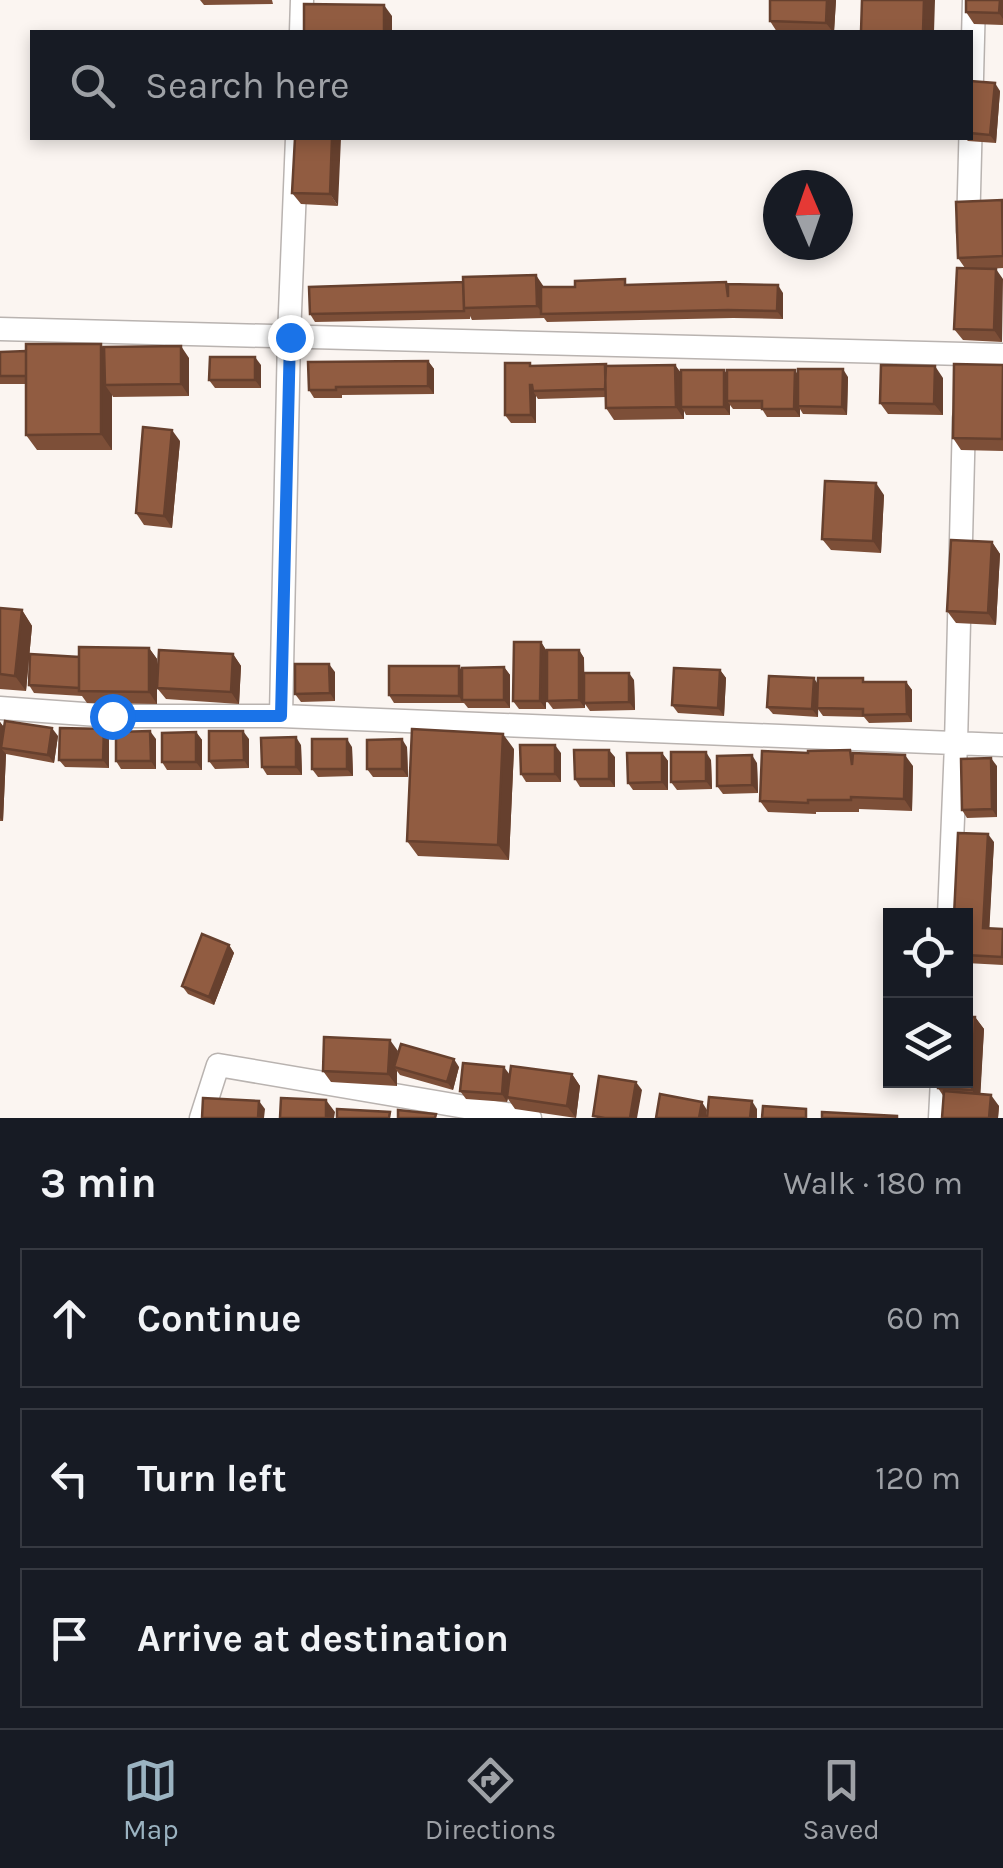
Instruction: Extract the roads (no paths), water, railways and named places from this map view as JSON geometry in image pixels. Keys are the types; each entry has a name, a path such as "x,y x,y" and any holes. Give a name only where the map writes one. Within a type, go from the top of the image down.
{"street":[{"path":"301,30 302,0"},
{"path":"973,43 974,0"},
{"path":"281,716 297,140"},
{"path":"968,256 971,140"},
{"path":"0,329 965,364 1003,355"},
{"path":"949,908 965,364"},
{"path":"0,708 112,716 281,716 1003,746"},
{"path":"201,1118 218,1065 530,1118"},
{"path":"940,1118 942,1088"}]}
